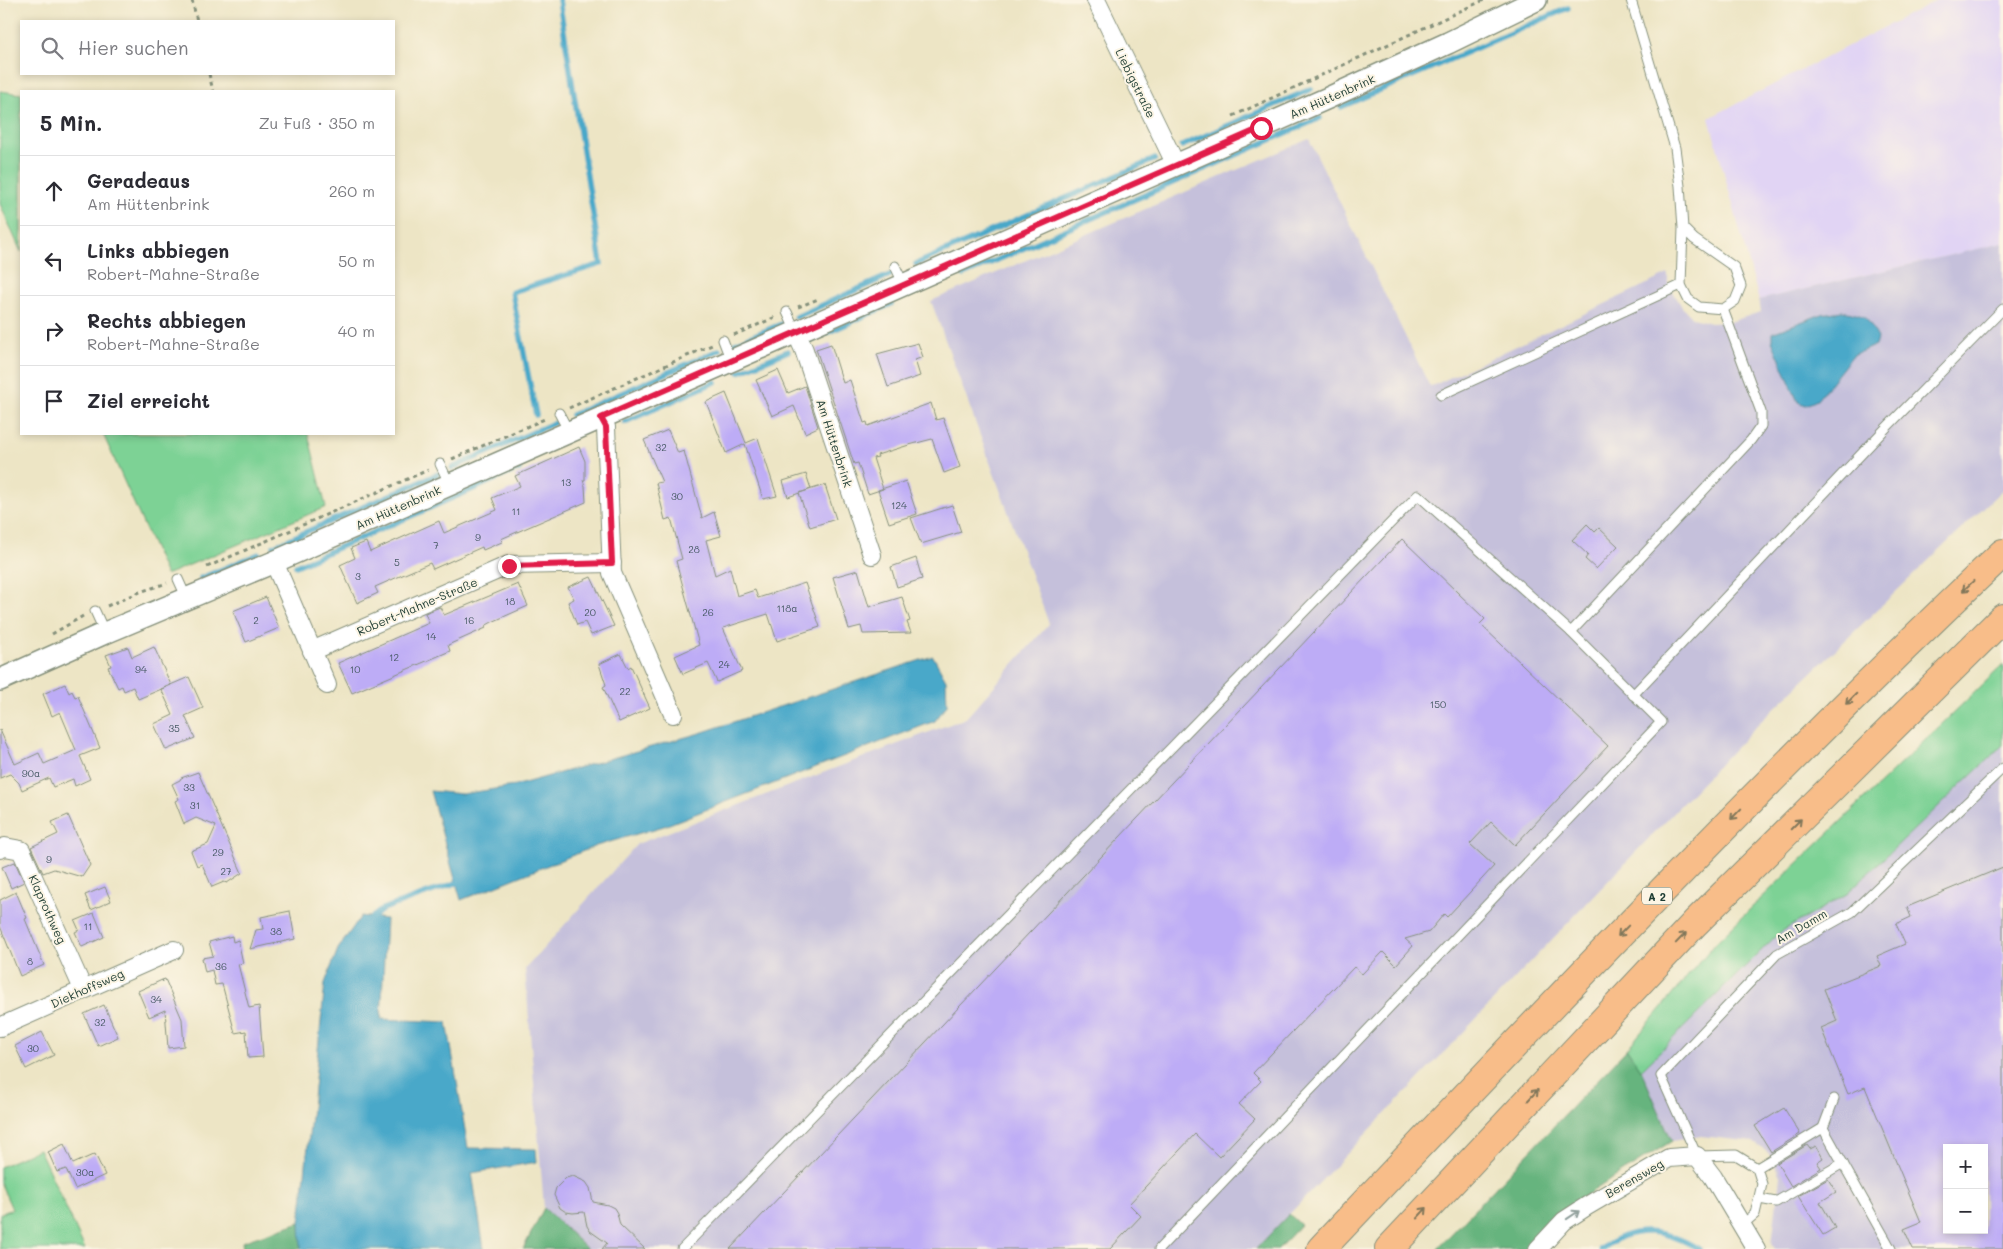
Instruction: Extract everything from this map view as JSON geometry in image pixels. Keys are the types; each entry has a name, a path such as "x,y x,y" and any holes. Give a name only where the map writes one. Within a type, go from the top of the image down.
{"highway":[{"name":"A 2","path":"1321,1249 1549,1007 1778,772 1916,634 2003,553"},
{"path":"1389,1249 1695,923 2003,618"}],"street":[{"name":"Liebigstraße","path":"1096,0 1176,165"},
{"name":"Am Hüttenbrink","path":"0,680 105,633 274,562 796,332 899,275 1176,165 1448,43 1536,0"},
{"name":"Am Hüttenbrink","path":"796,332 804,350 872,555"},
{"path":"601,418 606,427 612,572 673,714"},
{"path":"274,562 327,685"},
{"name":"Robert-Mahne-Straße","path":"312,651 509,566 612,563"},
{"name":"Klaprothweg","path":"0,849 5,847 21,850 83,989"},
{"name":"Diekhoffsweg","path":"0,1027 174,950"},
{"path":"1697,1156 1756,1249"},
{"name":"Berensweg","path":"1538,1249 1564,1221 1669,1158 1697,1156"}],"lane":[{"path":"1631,0 1675,148 1683,228 1681,285 1688,299 1699,307 1723,310 1735,301 1741,286 1734,267 1694,239 1683,228"},
{"path":"1442,395 1681,285"},
{"path":"1632,695 1886,428 2003,309"},
{"path":"1571,632 1751,440 1761,426 1761,412 1723,310"},
{"path":"787,312 796,332"},
{"path":"722,340 731,361"},
{"path":"559,413 568,432"},
{"path":"440,464 450,485"},
{"path":"682,1249 1418,495 1571,632 1661,722 1159,1249"},
{"path":"178,579 186,599"},
{"path":"95,611 105,633"},
{"name":"Am Damm","path":"1697,1156 1661,1076 1777,954 1852,912 2003,768"},
{"path":"1757,1168 1823,1128 1834,1099"},
{"path":"1823,1128 1891,1249"},
{"path":"1697,1156 1736,1154 1757,1168 1762,1184 1759,1199 1755,1214 1742,1225"},
{"path":"1759,1199 1776,1202 1843,1162"}],"path":[{"path":"192,0 197,20"},
{"path":"1230,117 1484,0"},
{"path":"209,75 212,90"},
{"path":"50,634 95,611 140,592 178,579 823,297"}],"shaded area":[{"path":"1937,0 2003,0 2003,243 1759,300 1709,118"},
{"path":"1309,139 1430,387 1668,274 1668,283 1682,307 1693,318 1711,323 1729,322 1761,312 1759,300 2003,243 2003,489 1759,723 1256,1249 587,1249 544,1208 525,969 637,844 966,718 1049,624 931,301"},
{"path":"2003,745 2003,1249 1775,1249 1772,1244 1780,1176 1770,1154 1753,1142 1701,1136 1672,1141 1641,1070 1779,933 1845,895"}],"green space":[{"path":"0,91 20,94 20,250 0,204"},
{"path":"103,435 308,435 326,507 166,575"},
{"path":"2003,665 2003,745 1845,895 1779,933 1641,1070 1627,1049 1716,942"},
{"path":"1627,1049 1641,1070 1672,1141 1558,1213 1525,1249 1437,1249"},
{"path":"39,1149 85,1249 0,1249 0,1214 12,1209 0,1182 0,1167"},
{"path":"544,1208 587,1249 523,1249"},
{"path":"1289,1214 1301,1225 1278,1249 1256,1249"},
{"path":"300,1222 301,1249 243,1249 242,1242"}],"water":[{"path":"1842,311 1856,314 1868,321 1878,338 1876,345 1853,355 1817,400 1806,405 1798,402 1772,341 1772,333 1822,314"},
{"path":"933,656 946,680 947,705 935,721 664,826 596,846 461,900 430,791 462,794 514,786 700,733"},
{"path":"361,916 386,919 381,1019 447,1022 468,1148 536,1149 537,1162 472,1173 484,1249 301,1249 300,1222 325,983 338,949"}],"building":[{"path":"918,343 923,357 915,360 920,376 888,387 877,354"},
{"path":"831,344 843,383 850,380 864,423 867,422 868,426 931,403 936,420 943,418 960,467 944,473 932,439 909,445 873,458 883,489 868,494 858,463 854,464 816,349"},
{"path":"778,370 788,393 805,386 818,427 805,433 794,406 772,416 756,380"},
{"path":"726,393 746,443 758,438 777,496 763,499 745,444 726,453 706,402"},
{"path":"668,430 678,453 684,451 702,518 714,512 721,536 706,540 715,575 730,568 737,596 755,590 758,598 805,583 820,627 777,641 768,614 723,628 742,671 717,682 708,663 683,674 675,656 699,645 676,561 682,559 671,518 665,520 656,483 662,482 644,440"},
{"path":"579,447 585,461 585,480 583,480 586,502 501,539 502,542 483,550 482,547 433,569 430,563 375,587 378,593 357,603 340,565 355,558 351,548 366,542 370,552 439,521 444,533 497,510 492,498 520,486 515,476"},
{"path":"806,474 811,489 788,497 783,481"},
{"path":"906,481 917,514 889,523 878,490"},
{"path":"825,485 836,519 810,527 799,493"},
{"path":"952,505 961,532 921,544 911,518"},
{"path":"1587,524 1595,532 1599,528 1618,546 1596,569 1585,559 1588,555 1572,540"},
{"path":"1402,539 1485,619 1480,624 1608,746 1515,845 1491,822 1470,844 1494,866 1447,917 1444,914 1429,932 1405,939 1413,946 1396,965 1383,952 1362,974 1354,967 1253,1073 1261,1081 1239,1104 1255,1119 1219,1157 1195,1134 1129,1204 1141,1216 1110,1249 730,1249"},
{"path":"916,558 922,579 897,587 891,567"},
{"path":"858,570 869,607 902,597 910,621 907,622 911,633 863,634 861,626 849,629 833,577"},
{"path":"591,577 614,626 591,635 585,622 577,625 568,602 574,599 568,587"},
{"path":"518,584 528,606 448,645 450,651 352,693 338,663 429,623 425,613 440,607 444,615"},
{"path":"266,597 279,628 246,642 233,611"},
{"path":"128,647 132,657 154,647 171,685 138,699 133,687 124,691 122,686 118,688 108,667 111,666 106,655"},
{"path":"621,654 628,668 631,666 650,708 619,722 603,687 606,685 599,664"},
{"path":"189,677 203,708 185,716 195,738 166,750 154,724 173,715 161,689"},
{"path":"65,684 69,693 72,691 75,697 78,696 100,748 80,756 90,779 75,786 73,779 53,787 49,778 22,790 19,783 10,774 0,778 0,730 15,764 39,753 44,764 76,750 60,712 52,716 43,694"},
{"path":"198,772 242,873 227,883 224,882 212,887 202,864 197,866 191,851 208,844 216,826 196,818 184,824 175,801 179,799 172,784 181,778"},
{"path":"68,815 90,865 82,877 54,869 43,873 31,847 58,834 52,822"},
{"path":"15,862 24,882 11,888 2,867"},
{"path":"2003,867 2003,1249 1913,1249 1904,1229 1921,1222 1865,1087 1848,1094 1821,1028 1837,1021 1824,989 1881,966 1877,956 1905,944 1896,924 1911,917 1907,907"},
{"path":"105,887 111,901 91,910 85,895"},
{"path":"16,892 44,965 20,976 0,926 0,900"},
{"path":"290,911 295,939 250,949 256,930 263,929 261,917"},
{"path":"94,913 104,937 82,947 75,932 79,930 75,921"},
{"path":"232,936 233,942 238,940 243,963 238,964 249,1008 259,1006 263,1057 248,1058 246,1031 235,1033 222,984 215,985 212,970 205,972 202,958 213,956 209,942"},
{"path":"165,979 182,1019 184,1046 168,1048 165,1010 149,1017 138,991"},
{"path":"104,1005 118,1037 98,1046 84,1014"},
{"path":"42,1032 54,1055 26,1069 15,1046"},
{"path":"1784,1108 1800,1134 1771,1152 1755,1126"},
{"path":"64,1144 73,1164 95,1154 105,1175 75,1189 66,1169 57,1172 48,1152"},
{"path":"1807,1145 1810,1149 1816,1146 1823,1158 1817,1162 1821,1168 1791,1186 1777,1163"},
{"path":"573,1176 586,1182 590,1188 593,1202 614,1208 620,1225 645,1249 602,1249 607,1243 590,1231 584,1212 566,1212 560,1208 554,1195 556,1188 566,1178"},
{"path":"1828,1179 1836,1192 1820,1202 1835,1228 1823,1235 1798,1196"}],"waterway":[{"path":"536,415 512,292 601,264 559,0"},
{"path":"1341,107 1568,8"},
{"path":"1182,146 1311,89"},
{"path":"963,275 1320,118"},
{"path":"916,264 1155,159"},
{"path":"796,317 892,274"},
{"path":"811,340 891,304"},
{"path":"735,343 784,323"},
{"path":"572,415 719,350"},
{"path":"739,372 788,351"},
{"path":"625,422 715,382"},
{"path":"452,468 554,423"},
{"path":"296,566 519,469"},
{"path":"274,546 438,474"},
{"path":"201,578 259,554"},
{"path":"373,917 383,909 456,883"},
{"path":"1601,1249 1625,1236 1650,1232 1674,1237 1699,1249"}],"route":[{"path":"509,566 612,563 606,427 601,418 1261,128"}]}
